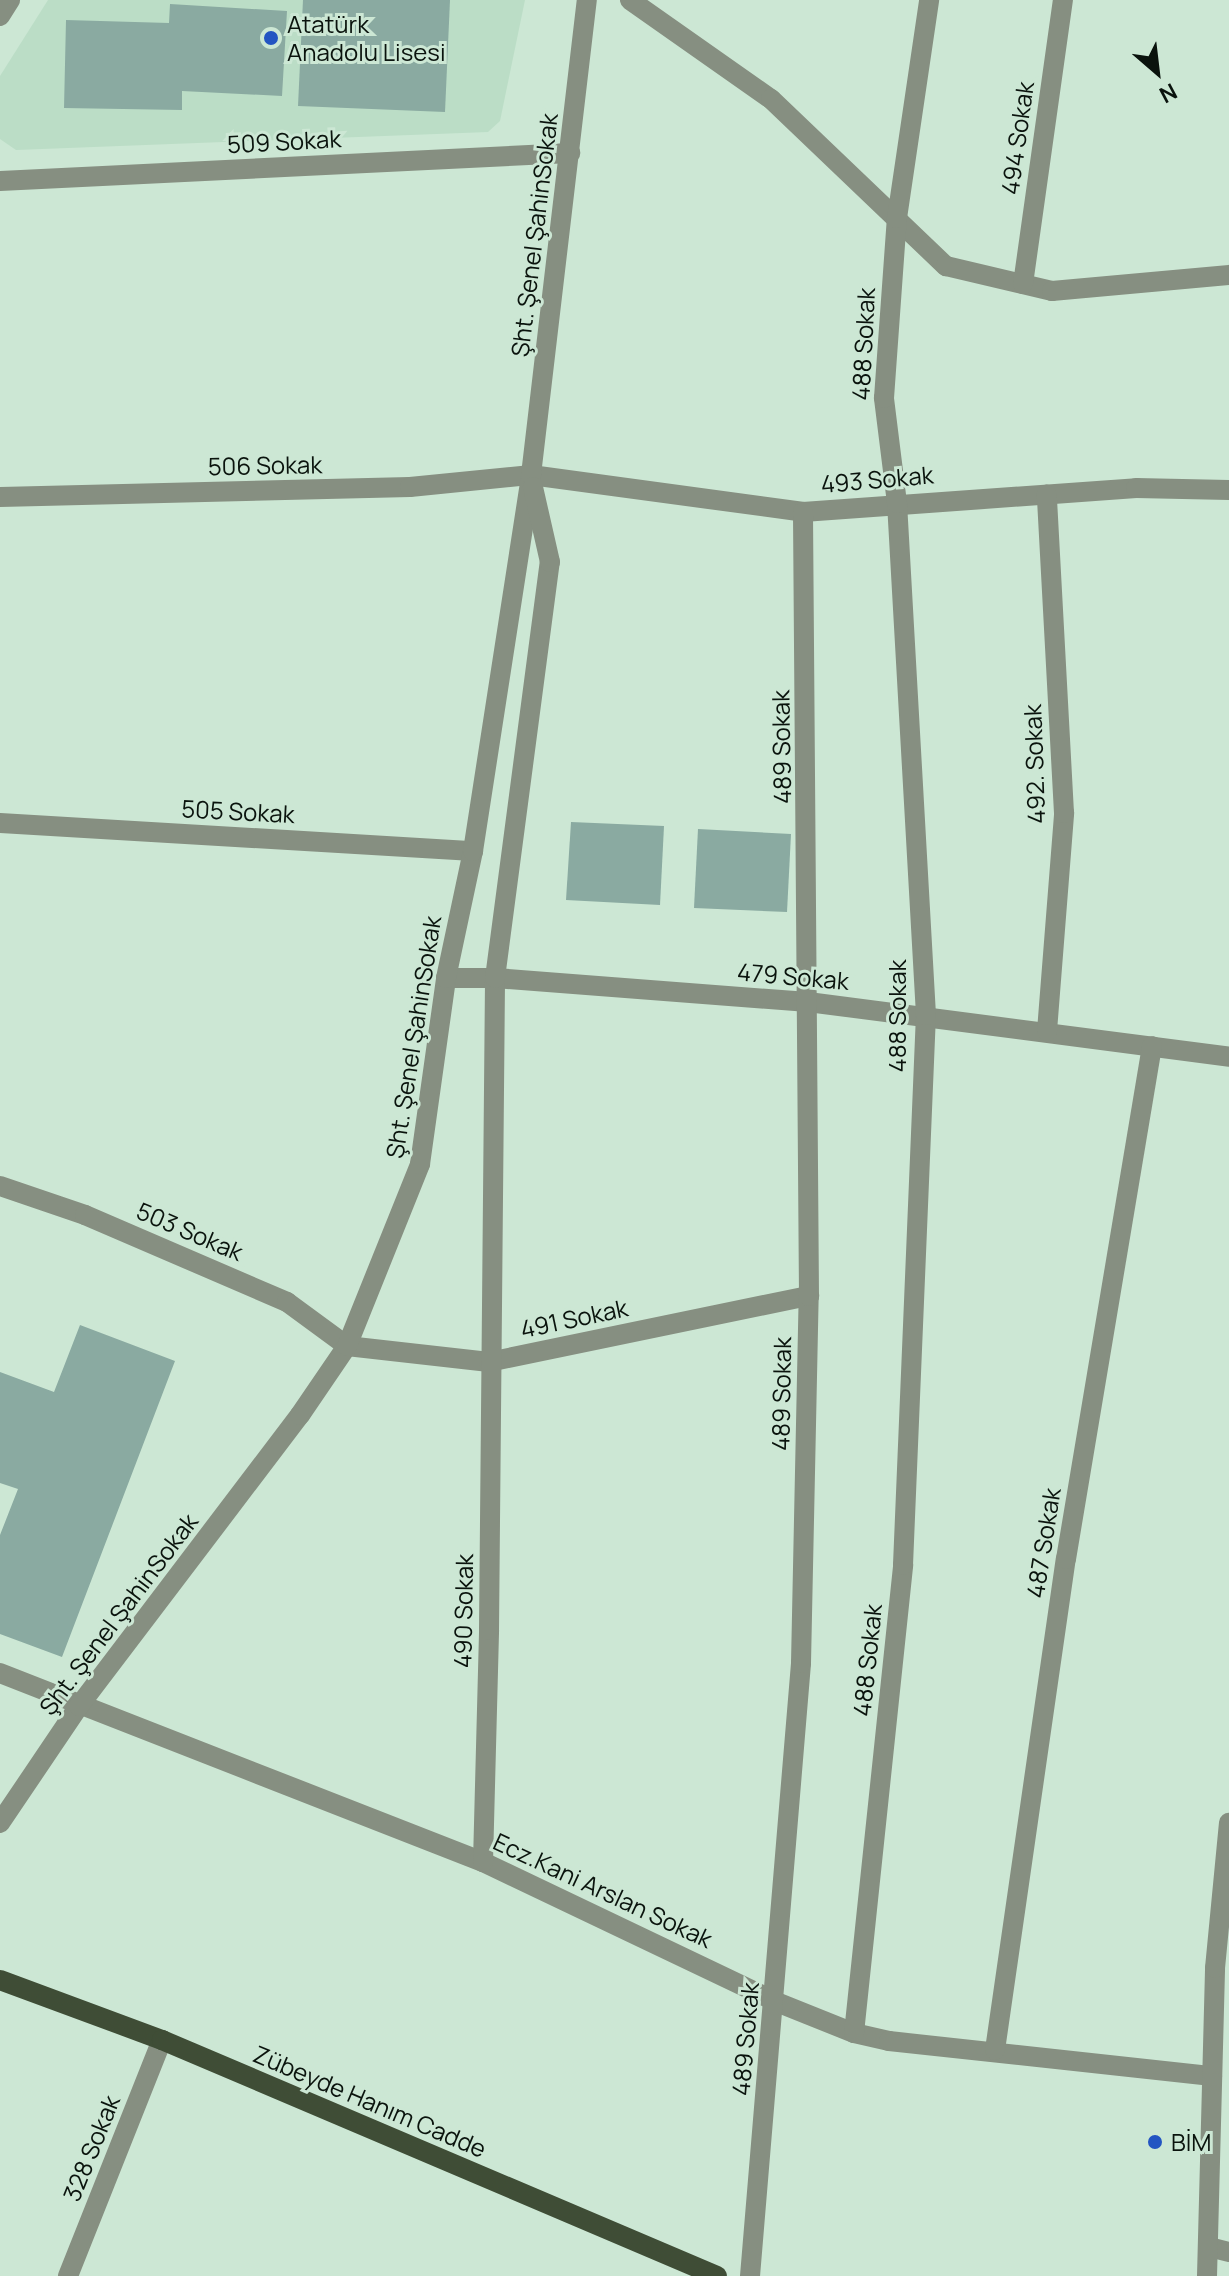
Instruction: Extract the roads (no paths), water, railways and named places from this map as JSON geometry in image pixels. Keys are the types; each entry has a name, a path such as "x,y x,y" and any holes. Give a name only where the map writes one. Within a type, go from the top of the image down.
{"main road":[{"name":"Zübeyde Hanım Cadde","path":"0,1980 162,2040 717,2276"}],"street":[{"path":"0,16 10,0"},
{"name":"Şht. Şenel ŞahinSokak","path":"0,1823 79,1706 300,1415 347,1346 420,1164 446,978 473,851 531,475 587,0"},
{"path":"630,0 771,99 946,266 1052,291 1229,275"},
{"name":"488 Sokak","path":"854,2033 903,1565 926,1015 897,503 884,398 897,218 929,0"},
{"name":"494 Sokak","path":"1023,284 1063,0"},
{"name":"509 Sokak","path":"0,181 570,153"},
{"name":"Şht. Şenel ŞahinSokak","path":"489,1362 495,978 550,562 531,475"},
{"name":"506 Sokak","path":"0,497 410,487 531,475"},
{"name":"493 Sokak","path":"531,475 803,512 1136,488 1229,490"},
{"name":"492. Sokak","path":"1047,494 1064,813 1047,1031"},
{"name":"489 Sokak","path":"750,2276 801,1663 809,1296 803,512"},
{"name":"505 Sokak","path":"0,823 473,851"},
{"name":"479 Sokak","path":"446,978 495,978 808,1002 1229,1057"},
{"name":"487 Sokak","path":"995,2050 1061,1589 1152,1046"},
{"name":"503 Sokak","path":"0,1186 85,1215 287,1302 347,1346"},
{"name":"491 Sokak","path":"347,1346 489,1362 809,1296"},
{"name":"490 Sokak","path":"483,1862 489,1630 489,1362"},
{"name":"Ecz.Kani Arslan Sokak","path":"0,1673 483,1862 774,2001 854,2033 889,2041 995,2050 1212,2076"},
{"path":"1207,2276 1219,2250 1212,2076 1215,1968 1229,1823"},
{"name":"328 Sokak","path":"68,2276 162,2040"}],"place":[{"name":"Atatürk Anadolu Lisesi","path":"271,38"},
{"name":"BİM","path":"1155,2142"}]}
